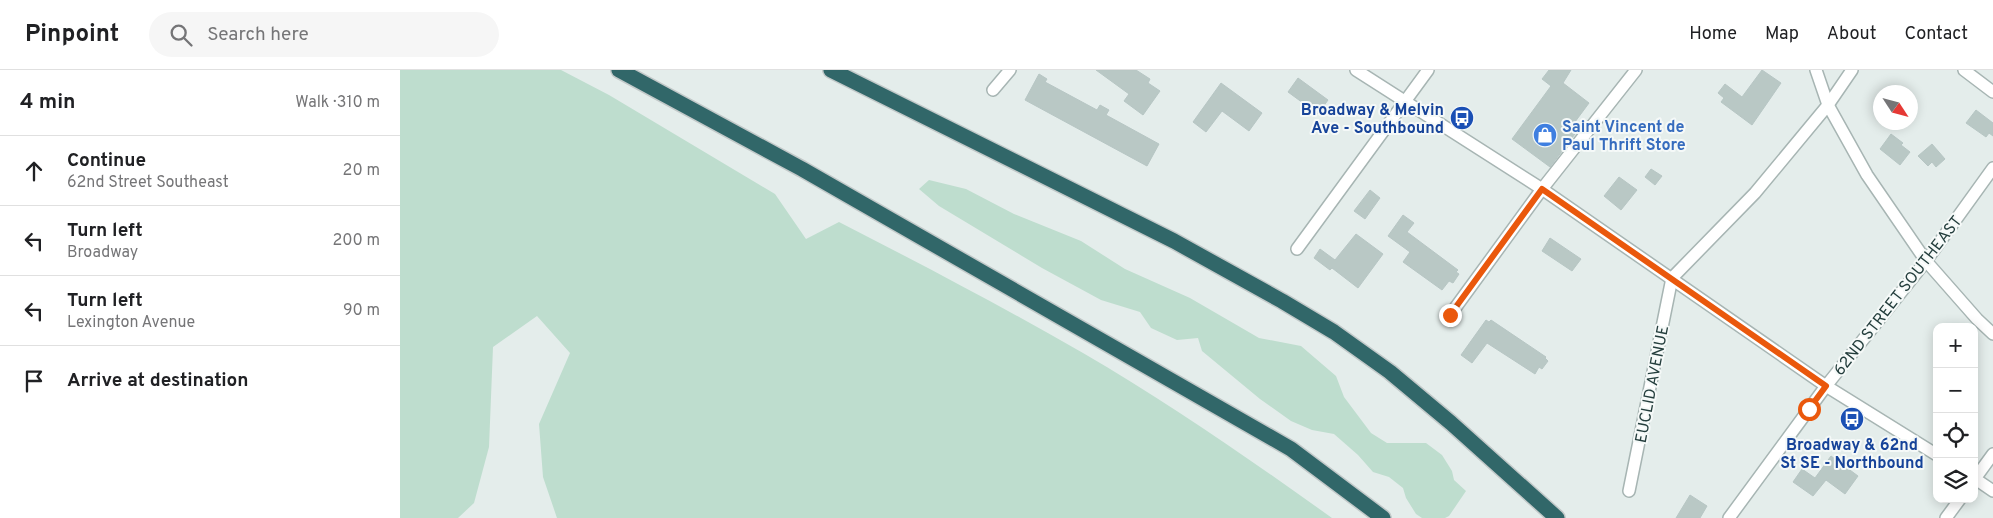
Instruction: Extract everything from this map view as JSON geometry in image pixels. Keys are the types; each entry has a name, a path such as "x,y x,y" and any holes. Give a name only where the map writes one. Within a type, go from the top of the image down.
{"highway":[{"path":"620,70 802,169 1291,448 1383,518"},
{"path":"831,70 1174,241 1282,300 1334,332 1390,372 1443,416 1557,518"}],"street":[{"path":"993,90 1010,70"},
{"path":"1356,70 1542,189 1826,386 1933,453"},
{"path":"1297,249 1428,70"},
{"path":"1450,315 1542,189 1636,70"},
{"path":"1816,70 1828,105 1867,175 1926,261 1977,319 1993,334"},
{"path":"1672,278 1755,192 1828,105 1852,70"},
{"path":"1964,70 1993,92"},
{"name":"62ND STREET SOUTHEAST","path":"1729,518 1826,386 1926,261 1993,168"},
{"name":"EUCLID AVENUE","path":"1629,491 1672,278"},
{"path":"1978,475 1993,454"},
{"path":"1978,481 1993,491"},
{"path":"1946,518 1957,503"}],"green space":[{"path":"400,70 561,70 609,95 775,194 806,239 839,222 962,286 1083,353 1147,392 1240,453 1332,518 557,518 543,477 539,424 570,353 537,316 493,347 489,447 474,503 458,518 400,518"},
{"path":"929,180 966,189 1014,214 1081,241 1125,269 1190,298 1259,338 1301,346 1336,376 1344,397 1371,433 1387,443 1426,443 1442,455 1452,471 1454,480 1466,491 1449,516 1445,518 1422,518 1416,514 1406,498 1403,488 1389,477 1373,472 1358,455 1334,434 1312,430 1291,421 1260,399 1202,351 1198,338 1177,340 1151,328 1140,312 1101,300 1042,268 939,206 919,189"}],"building":[{"path":"1096,70 1136,70 1150,79 1148,83 1160,91 1143,115 1124,101 1129,94"},
{"name":"Saint Vincent de Paul Thrift Store","path":"1549,70 1571,70 1563,83 1589,103 1572,126 1578,130 1550,167 1512,139 1551,86 1542,79"},
{"path":"1762,70 1781,83 1752,125 1721,102 1724,98 1718,93 1725,84 1742,97"},
{"path":"1039,74 1047,79 1045,82 1097,110 1100,105 1109,110 1106,115 1159,144 1147,166 1025,100"},
{"path":"1298,78 1328,100 1318,114 1288,92"},
{"path":"1221,83 1262,113 1249,131 1222,111 1206,132 1193,122"},
{"path":"1976,110 1993,123 1993,136 1989,133 1986,137 1966,123"},
{"path":"1891,134 1903,143 1901,145 1910,152 1900,165 1880,149"},
{"path":"1932,144 1945,159 1936,167 1932,162 1928,166 1918,156"},
{"path":"1651,169 1662,176 1655,185 1645,177"},
{"path":"1619,177 1637,190 1621,210 1604,196"},
{"path":"1370,190 1380,198 1365,219 1354,211"},
{"path":"1403,215 1414,223 1407,232 1458,270 1456,272 1459,274 1453,283 1449,281 1442,290 1403,262 1410,252 1388,236"},
{"path":"1356,234 1383,254 1358,288 1332,268 1330,270 1314,258 1320,249 1335,260"},
{"path":"1550,238 1581,259 1572,271 1542,251"},
{"path":"1486,320 1489,322 1491,320 1546,357 1548,361 1542,369 1539,367 1535,374 1487,343 1472,363 1461,355"},
{"path":"1831,456 1858,476 1845,494 1826,480 1813,496 1793,482 1802,469 1815,478"},
{"path":"1690,495 1707,506 1700,518 1676,518"}],"place":[{"name":"Broadway & Melvin Ave - Southbound","path":"1462,118"},
{"name":"Saint Vincent de Paul Thrift Store","path":"1545,135"},
{"name":"Broadway & 62nd St SE - Northbound","path":"1852,419"}],"route":[{"path":"1450,315 1542,189 1826,386 1809,409"}]}
